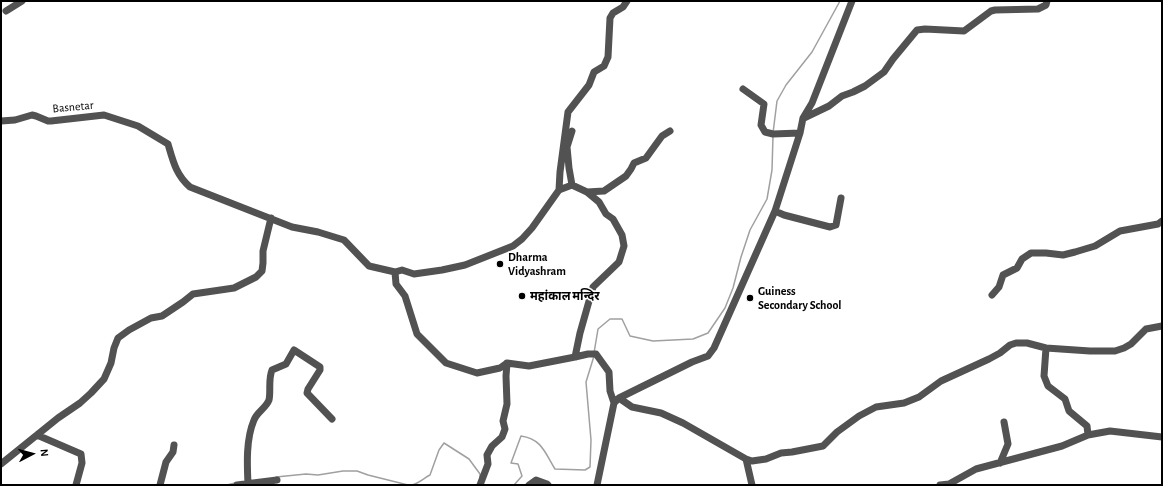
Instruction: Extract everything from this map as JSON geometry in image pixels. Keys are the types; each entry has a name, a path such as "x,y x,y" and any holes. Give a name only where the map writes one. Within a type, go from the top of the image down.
{"street":[{"path":"4,12 12,5 13,1"},
{"path":"4,12 22,1"},
{"path":"572,184 559,190 568,112 589,85 594,72 604,66 608,57 608,32 610,18 613,13 623,7 627,1"},
{"path":"597,485 617,401 692,362 708,356 719,339 775,211 800,133 803,118 812,103 852,1"},
{"path":"803,118 828,106 842,96 865,86 884,72 893,59 919,29 964,31 991,11 1038,9 1046,5 1047,1"},
{"path":"743,89 764,104 762,125 765,132 773,134 800,133"},
{"name":"Basnetar","path":"1,121 15,120 32,115 48,121 104,116 138,126 168,144 174,166 183,181 190,187 292,227 318,232 344,240 369,266 395,272 402,270 414,274 465,265 513,246 532,228 559,190"},
{"path":"572,131 567,147 572,184"},
{"path":"587,192 604,191 626,176 632,169 634,163 646,158 662,136 670,131"},
{"path":"572,184 587,192 599,202 606,214 613,219 622,236 624,246 619,262 593,287 580,333 575,358"},
{"path":"775,211 784,215 830,227 836,225 841,198"},
{"path":"1,464 58,418 92,393 104,379 111,363 118,338 151,318 162,316 193,294 234,288 256,277 262,271 263,251 271,218"},
{"path":"992,295 999,287 1003,275 1017,268 1022,259 1031,253 1063,255 1094,246 1120,231 1158,224 1162,221"},
{"path":"395,272 396,284 405,296 417,334 446,363 477,373 500,368 506,363 529,366 575,358 588,354 596,354 609,372 610,391 617,401 632,407 661,413 678,420 746,460 752,461 766,459 781,453 824,446 837,432 859,416 876,407 904,403 919,397 941,381 989,359 1010,345 1016,343 1027,343 1046,348 1115,351 1131,344 1146,329 1162,326"},
{"path":"1046,348 1044,376 1048,386 1065,399 1069,411 1087,426 1088,434"},
{"path":"248,484 247,466 249,434 255,418 269,400 269,382 271,371 286,364 294,350 320,367 320,370 307,393 332,419"},
{"path":"481,483 488,464 487,455 492,446 502,437 505,429 503,421 507,404 506,363"},
{"path":"1000,463 1008,444 1004,422"},
{"path":"940,485 949,484 976,469 1062,446 1088,434 1110,431 1162,437"},
{"path":"37,435 81,454 82,463 76,485"},
{"path":"160,485 166,462 173,452 174,445"},
{"path":"746,460 752,485"},
{"path":"237,485 277,480"},
{"path":"529,485 536,480 548,485"}],"waterway":[{"path":"773,133 777,101 786,85 812,52 840,1"},
{"path":"594,353 598,329 610,319 622,319 630,336 653,341 693,339 708,333 725,308 733,288 750,230 767,199 772,170 773,136"},
{"path":"514,485 522,476 518,464 511,463 521,436 534,440 545,452 555,469 585,470 590,467 591,440 586,382 594,356"},
{"path":"412,485 430,475 439,450 444,443 469,459 480,474 480,477"},
{"path":"276,477 357,471 408,485"},
{"path":"227,485 235,483"}],"place":[{"name":"Dharma Vidyashram","path":"500,264"},
{"name":"महांकाल मन्दिर","path":"522,296"},
{"name":"Guiness Secondary School","path":"750,298"}]}
